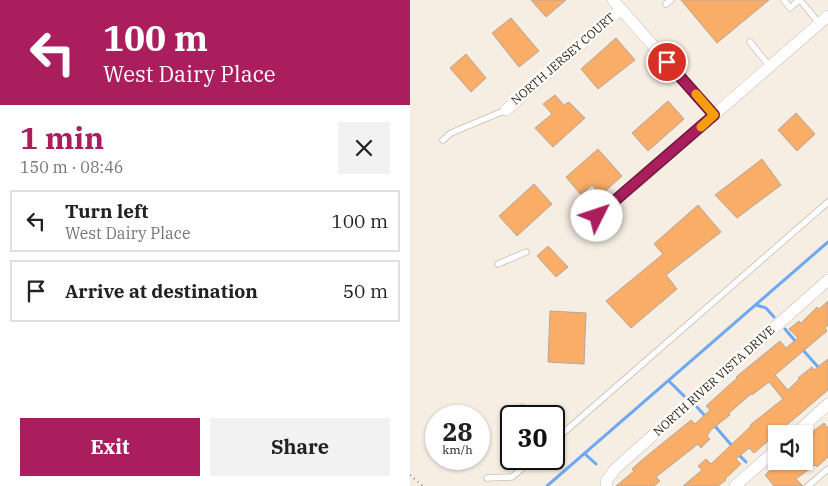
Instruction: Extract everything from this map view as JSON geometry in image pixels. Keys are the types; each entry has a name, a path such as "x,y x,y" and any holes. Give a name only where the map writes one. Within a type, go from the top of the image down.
{"street":[{"path":"617,4 714,115"},
{"name":"NORTH JERSEY COURT","path":"506,110 617,4"},
{"path":"585,227 824,20"},
{"name":"NORTH RIVER VISTA DRIVE","path":"603,485 615,469 828,280"},
{"path":"805,425 828,404"},
{"path":"735,486 768,457"}],"lane":[{"path":"784,0 790,8 800,0 824,20"},
{"path":"750,42 770,67"},
{"path":"443,140 451,133 506,110"},
{"path":"565,431 828,202"},
{"path":"498,264 526,252"},
{"path":"808,486 828,469"},
{"path":"487,478 512,477 520,470"}],"path":[{"path":"410,475 423,486"}],"building":[{"path":"531,0 566,0 546,17"},
{"path":"681,0 769,0 717,43"},
{"path":"511,18 539,51 519,67 492,33"},
{"path":"616,38 635,60 598,89 581,69"},
{"path":"466,54 486,78 471,92 450,68"},
{"path":"555,95 564,105 569,102 585,118 553,147 535,128 552,114 543,104"},
{"path":"668,101 684,119 648,151 632,133"},
{"path":"796,113 815,134 797,151 778,130"},
{"path":"598,149 622,176 601,195 592,185 581,195 566,177"},
{"path":"762,159 781,185 737,218 715,195"},
{"path":"534,184 552,204 517,236 499,216"},
{"path":"698,205 721,232 666,275 677,289 631,328 606,301 663,254 654,244"},
{"path":"548,246 568,267 556,277 537,256"},
{"path":"828,301 828,325 825,328 827,331 775,375 788,390 798,378 812,367 814,370 828,359 828,390 787,425 768,425 768,441 754,453 749,448 736,459 741,464 726,480 718,486 683,486 702,470 698,466 706,459 711,464 750,425 783,399 769,382 751,394 729,413 730,415 711,430 707,436 710,439 701,448 698,444 656,477 660,481 654,486 616,486 634,471 632,469 642,460 691,420 695,424 710,410 706,406 736,377 780,341 786,348 798,338 789,329 799,321 801,323 817,307 819,309"},
{"path":"550,311 586,313 584,364 548,362"},
{"path":"824,423 828,428 828,457 817,467 815,465 813,466 813,431"},
{"path":"771,470 808,470 796,479 803,486 774,486 765,475"}],"waterway":[{"path":"547,486 828,242"},
{"path":"756,305 766,308 774,317"},
{"path":"785,329 796,342"},
{"path":"802,349 819,368"},
{"path":"669,381 684,396"},
{"path":"697,407 706,417"},
{"path":"714,425 733,447"},
{"path":"585,454 596,464"},
{"path":"738,454 746,462"}],"slow traffic":[{"path":"696,94 714,115 701,127"}],"route":[{"path":"597,216 714,115 667,62"}]}
